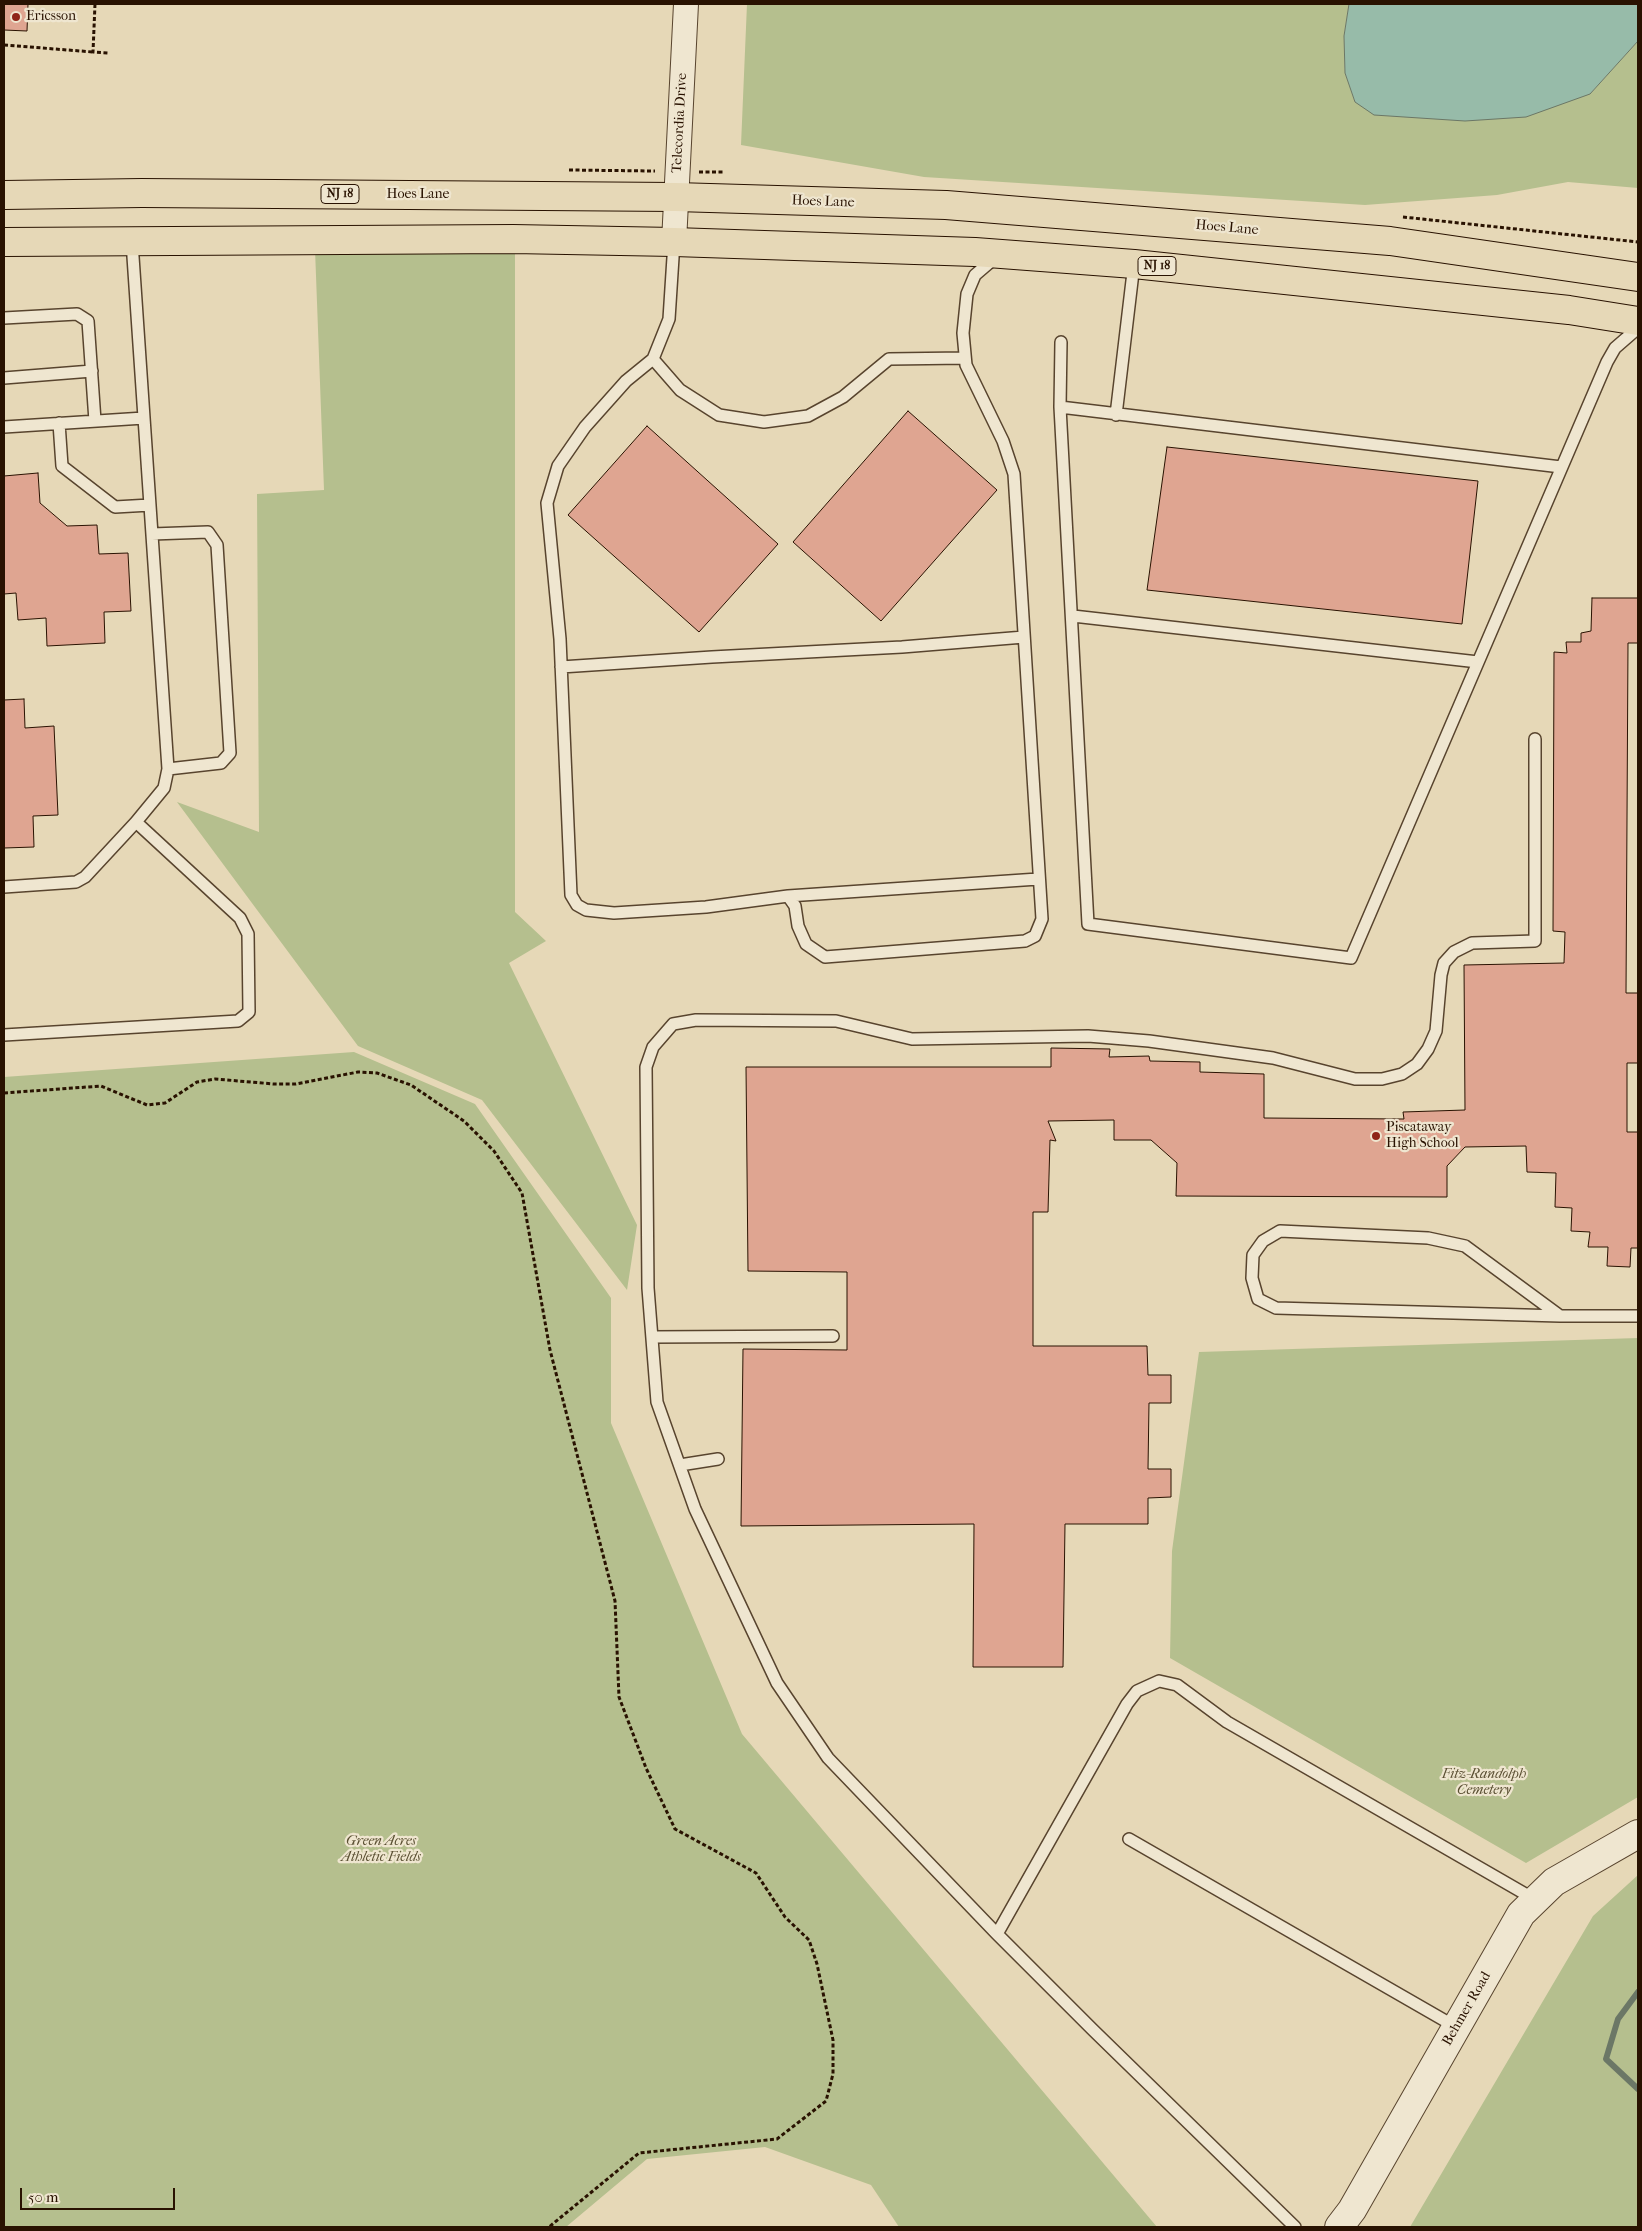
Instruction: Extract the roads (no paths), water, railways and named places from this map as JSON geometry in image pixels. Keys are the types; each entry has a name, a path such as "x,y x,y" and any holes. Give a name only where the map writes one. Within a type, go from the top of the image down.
{"highway":[{"name":"Hoes Lane","path":"4,195 142,193 676,197 946,205 1390,241 1638,278"},
{"name":"NJ 18","path":"4,242 503,240 674,242 1001,254 1134,264 1569,310 1638,321"}],"street":[{"name":"Telecordia Drive","path":"674,242 686,4"},
{"name":"Behmer Road","path":"1340,2227 1352,2210 1521,1914 1534,1899 1554,1882 1638,1834"}],"lane":[{"path":"4,887 76,882 85,877 136,822 164,788 168,769 132,242"},
{"path":"674,242 668,319 653,359 626,381 585,426 558,466 546,503 561,667 571,895 577,905 586,910 614,913 706,907 788,896 1038,879"},
{"path":"788,896 795,906 798,926 806,944 825,957 1025,940 1035,936 1042,919 1014,474 1003,440 966,365 963,333 967,294 975,275 1001,254"},
{"path":"1116,415 1134,264"},
{"path":"4,318 77,314 88,321 95,421"},
{"path":"1061,342 1060,408 1073,616 1088,924 1350,958 1607,362 1615,348 1638,328"},
{"path":"653,359 680,390 719,415 764,422 808,416 844,397 889,359 965,358"},
{"path":"4,378 92,371"},
{"path":"1060,408 1561,467"},
{"path":"4,427 144,418"},
{"path":"59,423 62,466 115,507 150,505"},
{"path":"152,534 208,532 217,545 230,753 221,763 168,769"},
{"path":"1073,616 1478,662"},
{"path":"561,667 902,647 1024,637"},
{"path":"1296,2227 997,1934 828,1758 777,1683 695,1509 657,1402 648,1288 646,1067 653,1047 673,1024 696,1020 836,1021 912,1039 1088,1036 1149,1041 1273,1058 1356,1079 1382,1079 1402,1074 1417,1064 1428,1049 1436,1031 1441,975 1444,963 1454,952 1472,943 1535,941 1535,739"},
{"path":"4,1035 238,1021 249,1012 248,934 240,918 136,822"},
{"path":"1560,1316 1466,1246 1428,1238 1280,1231 1263,1241 1253,1256 1252,1278 1258,1299 1276,1308 1560,1316 1638,1316"},
{"path":"652,1337 833,1336"},
{"path":"680,1465 718,1459"},
{"path":"997,1934 1127,1704 1137,1691 1159,1681 1177,1685 1227,1722 1534,1899"},
{"path":"1130,1840 1456,2027"}],"waterway":[{"path":"1638,1992 1618,2019 1606,2059 1638,2089"}],"place":[{"name":"Ericsson","path":"16,17"},
{"name":"Piscataway High School","path":"1376,1136"}],"park label":[{"name":"Fitz-Randolph Cemetery","path":"1484,1784"},
{"name":"Green Acres Athletic Fields","path":"381,1850"}]}
